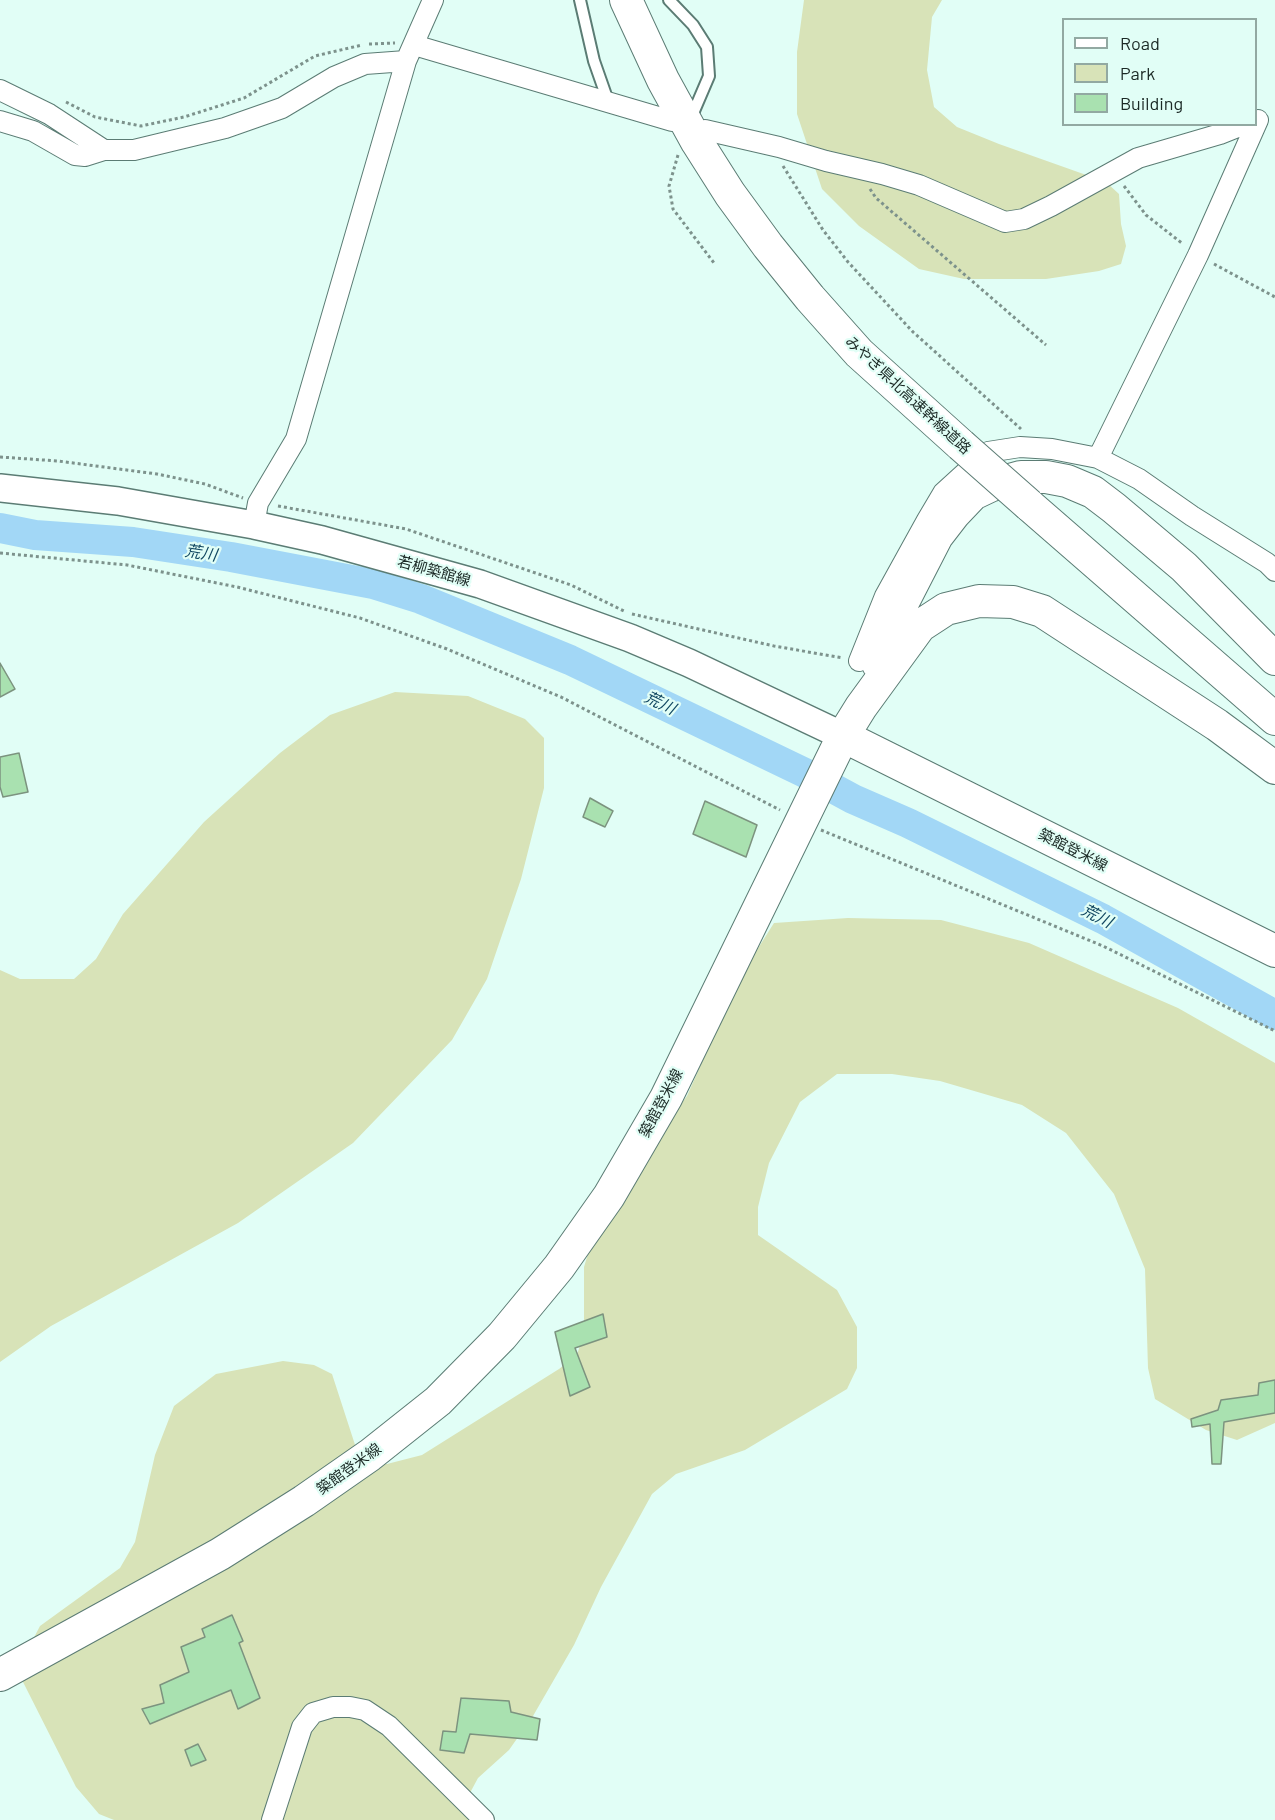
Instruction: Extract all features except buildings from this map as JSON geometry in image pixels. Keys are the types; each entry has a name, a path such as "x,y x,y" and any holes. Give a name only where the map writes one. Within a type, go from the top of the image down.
{"main road":[{"name":"みやぎ県北高速幹線道路","path":"626,0 663,80 697,142 730,194 810,298 859,353 1275,719"},
{"path":"861,707 900,608 937,536 973,494 992,485 1021,477 1046,477 1067,481 1093,492 1184,567 1275,659"},
{"name":"若柳築館線","path":"0,488 118,501 254,525 322,540 480,584 565,614 689,663 839,746"},
{"path":"839,746 861,707 920,626 946,609 979,601 1013,602 1042,611 1217,725 1275,768"},
{"name":"築館登米線","path":"0,1675 220,1554 304,1501 370,1455 438,1401 502,1336 559,1267 609,1196 666,1098 839,746 1275,951"}],"street":[{"path":"254,525 258,503 296,439 410,53 424,16 433,0"},
{"path":"0,120 33,131 75,155 85,156 104,150 134,150 225,128 282,108 334,77 365,64 410,53 608,101 672,121"},
{"path":"0,90 49,114 104,150"},
{"path":"705,130 779,147 919,185 1005,222 1024,219 1138,158 1242,126"},
{"path":"1098,458 1197,255 1256,126"},
{"path":"859,661 885,596 943,493 988,452 1020,447 1052,449 1098,458 1139,479 1192,516 1267,563 1275,571"},
{"path":"272,1820 302,1727 313,1713 333,1707 350,1707 365,1710 389,1726 484,1820"}],"lane":[{"path":"580,0 594,61 608,101"},
{"path":"669,0 693,26 707,47 709,76 694,111"}],"path":[{"path":"59,98 95,117 141,126 184,117 244,99 315,56 352,46 387,42 410,53"},
{"path":"681,147 669,186 673,209 714,263"},
{"path":"779,147 783,167 823,230 848,262 913,332 1028,436 1034,448"},
{"path":"855,168 876,198 1046,345"},
{"path":"0,553 127,565 237,587 360,618 447,649 561,697 804,818 1103,946 1275,1031"}],"green space":[{"path":"804,0 942,0 932,17 927,70 934,107 957,127 1106,182 1119,194 1121,224 1126,246 1121,264 1099,271 1046,279 964,279 919,269 859,226 822,189 797,114 797,52"},
{"path":"395,692 468,696 525,719 544,738 544,788 521,879 487,979 452,1040 353,1143 238,1223 51,1326 0,1362 0,970 20,979 74,979 96,959 123,914 204,822 280,753 330,715"},
{"path":"848,918 941,920 1029,943 1178,1008 1275,1063 1275,1423 1237,1440 1206,1430 1155,1399 1148,1368 1145,1269 1114,1194 1066,1133 1022,1105 940,1081 892,1074 837,1074 800,1102 769,1163 758,1207 758,1235 837,1290 857,1327 857,1368 847,1389 745,1450 676,1474 652,1494 601,1587 574,1645 533,1716 509,1750 478,1778 471,1791 471,1808 475,1820 114,1820 99,1814 76,1787 22,1680 27,1651 40,1626 120,1568 135,1542 155,1455 174,1406 216,1374 283,1361 314,1365 332,1374 358,1454 371,1464 387,1464 422,1455 559,1369 577,1355 584,1332 584,1267 594,1234 657,1136 687,1096 722,1017 755,953 774,923"}],"waterway":[{"name":"荒川","path":"0,528 35,535 133,542 231,557 373,584 421,599 570,660 805,773 853,799 908,823 1103,919 1275,1015"}]}
